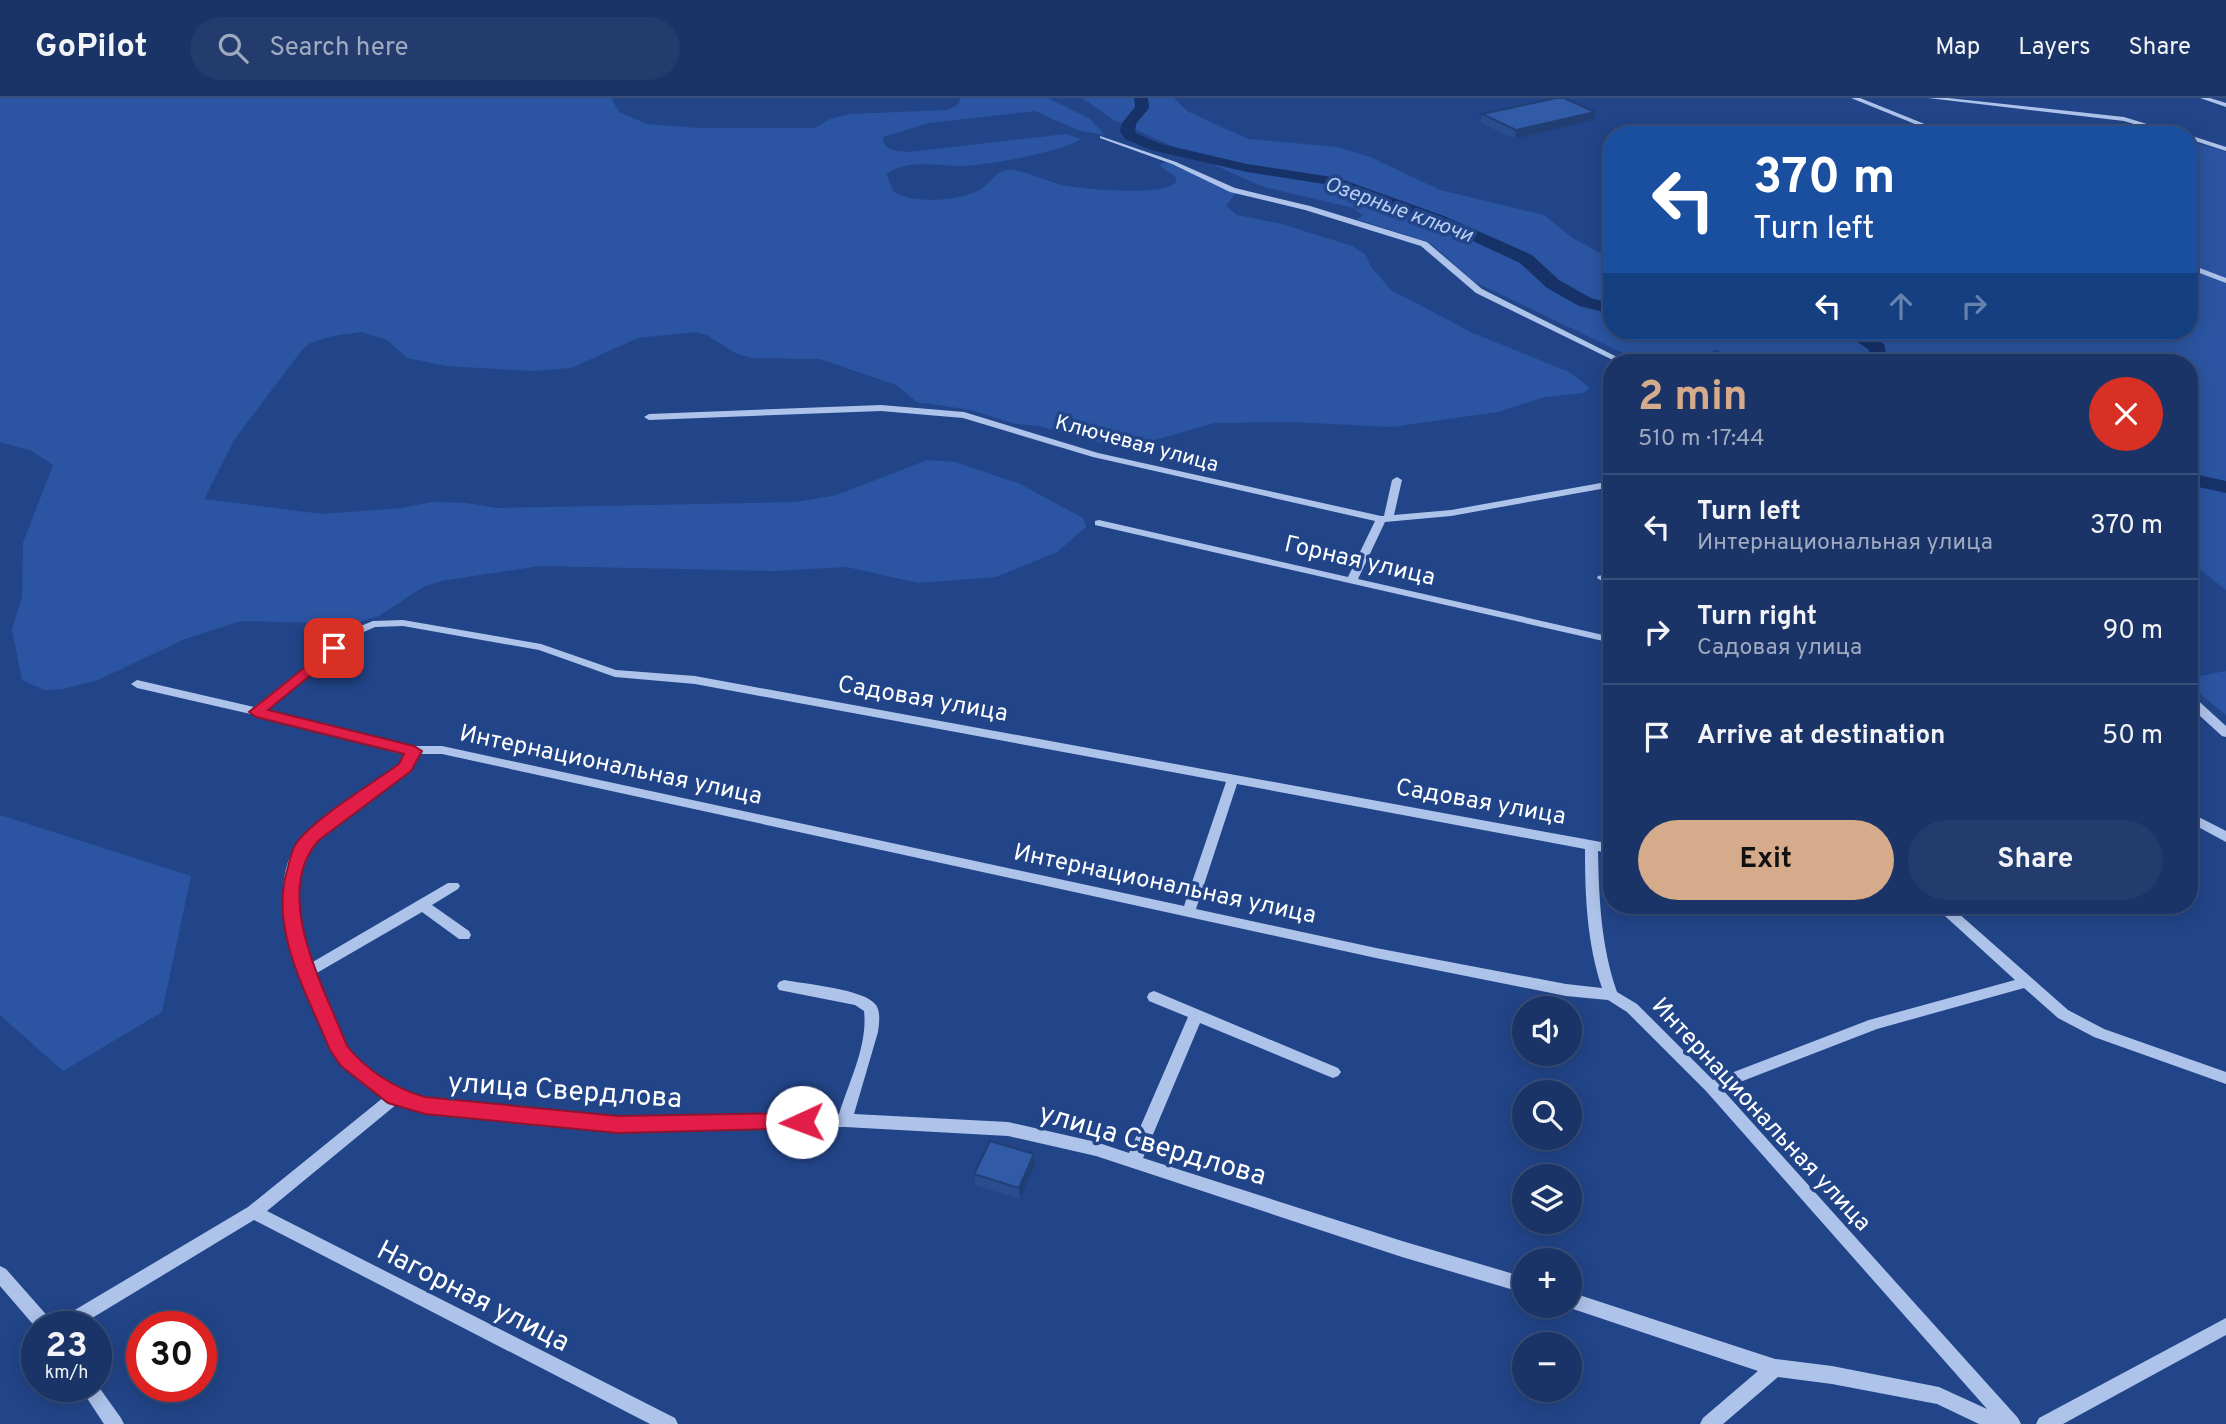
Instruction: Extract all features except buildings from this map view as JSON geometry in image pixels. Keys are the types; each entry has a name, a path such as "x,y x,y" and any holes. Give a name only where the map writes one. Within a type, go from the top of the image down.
{"street":[{"path":"1854,98 1926,126"},
{"path":"1931,98 2152,126"},
{"path":"2203,98 2226,105"},
{"path":"2133,126 2143,123"},
{"path":"1102,137 1187,169 1214,183 1424,244 1479,291 1607,354"},
{"path":"2198,140 2226,149"},
{"path":"2198,270 2226,281"},
{"name":"Ключевая улица","path":"649,417 881,408 964,415 1096,455 1384,519 1451,513 1603,486"},
{"path":"1352,580 1384,519 1397,480"},
{"name":"Горная улица","path":"1099,523 1603,638"},
{"name":"Садовая улица","path":"256,712 355,632 373,624 403,623 541,647 615,673 695,680 1603,847"},
{"name":"Интернациональная улица","path":"137,684 414,751 442,750 694,807 1189,910 1450,968 1611,995 1632,1008 1711,1087 2012,1424"},
{"path":"2198,707 2226,733"},
{"name":"улица Свердлова","path":"414,751 405,767 326,824 302,848 293,876 290,920 339,1050 348,1061 395,1097 425,1106 618,1125 845,1120 1008,1129 1096,1149 1402,1249 1512,1281"},
{"path":"1189,910 1233,779"},
{"path":"2198,821 2226,837"},
{"path":"1591,845 1594,939 1599,963 1611,995"},
{"path":"309,971 453,886"},
{"path":"422,905 464,935"},
{"path":"1950,914 2063,1014 2081,1025 2226,1079"},
{"path":"1711,1087 1864,1028 2026,982"},
{"path":"784,986 858,1000 867,1004 872,1013 871,1029 845,1120"},
{"path":"1154,997 1333,1072"},
{"path":"1134,1161 1196,1015"},
{"path":"89,1311 254,1212 395,1097"},
{"name":"Нагорная улица","path":"254,1212 669,1424"},
{"path":"0,1274 32,1311"},
{"path":"1582,1304 1775,1368 1832,1375 1939,1396 1999,1424"},
{"path":"2045,1424 2226,1326"},
{"path":"1709,1424 1775,1368"},
{"path":"99,1402 115,1424"}],"shaded area":[{"path":"0,98 611,98 619,112 647,124 697,128 815,128 830,119 850,114 947,110 959,104 960,98 1048,98 1090,119 1105,135 1080,131 1035,111 929,123 883,137 885,145 908,152 1066,134 1081,139 1041,153 987,164 903,166 886,174 894,192 924,200 959,197 978,191 999,173 1008,170 1076,187 1141,191 1169,187 1176,182 1176,177 1159,165 1166,162 1236,193 1226,206 1237,215 1282,224 1352,246 1365,254 1371,267 1391,290 1473,333 1569,372 1590,388 1583,393 1545,397 1498,412 1392,427 1291,422 1215,423 1123,449 1039,426 1016,424 971,410 917,402 896,385 820,359 752,358 737,354 707,335 695,332 638,338 571,368 533,371 446,366 407,358 387,340 361,332 333,336 310,343 302,350 234,440 204,499 322,514 402,508 432,502 467,503 496,508 797,502 837,495 927,460 955,462 1020,484 1083,518 1086,527 1057,552 996,577 918,583 847,567 774,571 540,566 441,581 423,587 379,616 352,624 241,621 185,639 98,680 63,689 44,690 22,680 12,629 22,597 23,543 53,465 32,451 0,442"},
{"path":"1082,98 1174,98 1187,111 1248,139 1338,147 1370,157 1440,190 1544,215 1574,239 1603,254 1603,340 2198,340 2198,144 2226,152 2226,590 2198,568 2198,354 1724,354 1716,350 1703,354 1625,354 1473,281 1429,242 1356,219 1363,216 1353,208 1261,186 1114,120"},
{"path":"2226,671 2226,715 2198,692 2198,676"},
{"path":"0,815 191,876 162,1012 63,1071 0,1015"}],"waterway":[{"name":"Озерные ключи","path":"1141,98 1142,108 1129,123 1127,131 1130,136 1156,147 1247,168 1333,181 1438,219 1526,259 1553,284 1585,302 1603,307"},
{"name":"Озерные ключи","path":"1865,340 1878,348 1878,354"},
{"name":"Озерные ключи","path":"2198,481 2226,487"}],"route":[{"path":"334,648 256,712 331,729 400,750 414,751 411,760 396,775 313,835 302,848 293,876 290,920 293,932 339,1050 348,1061 395,1097 425,1106 618,1125 802,1122"}]}
